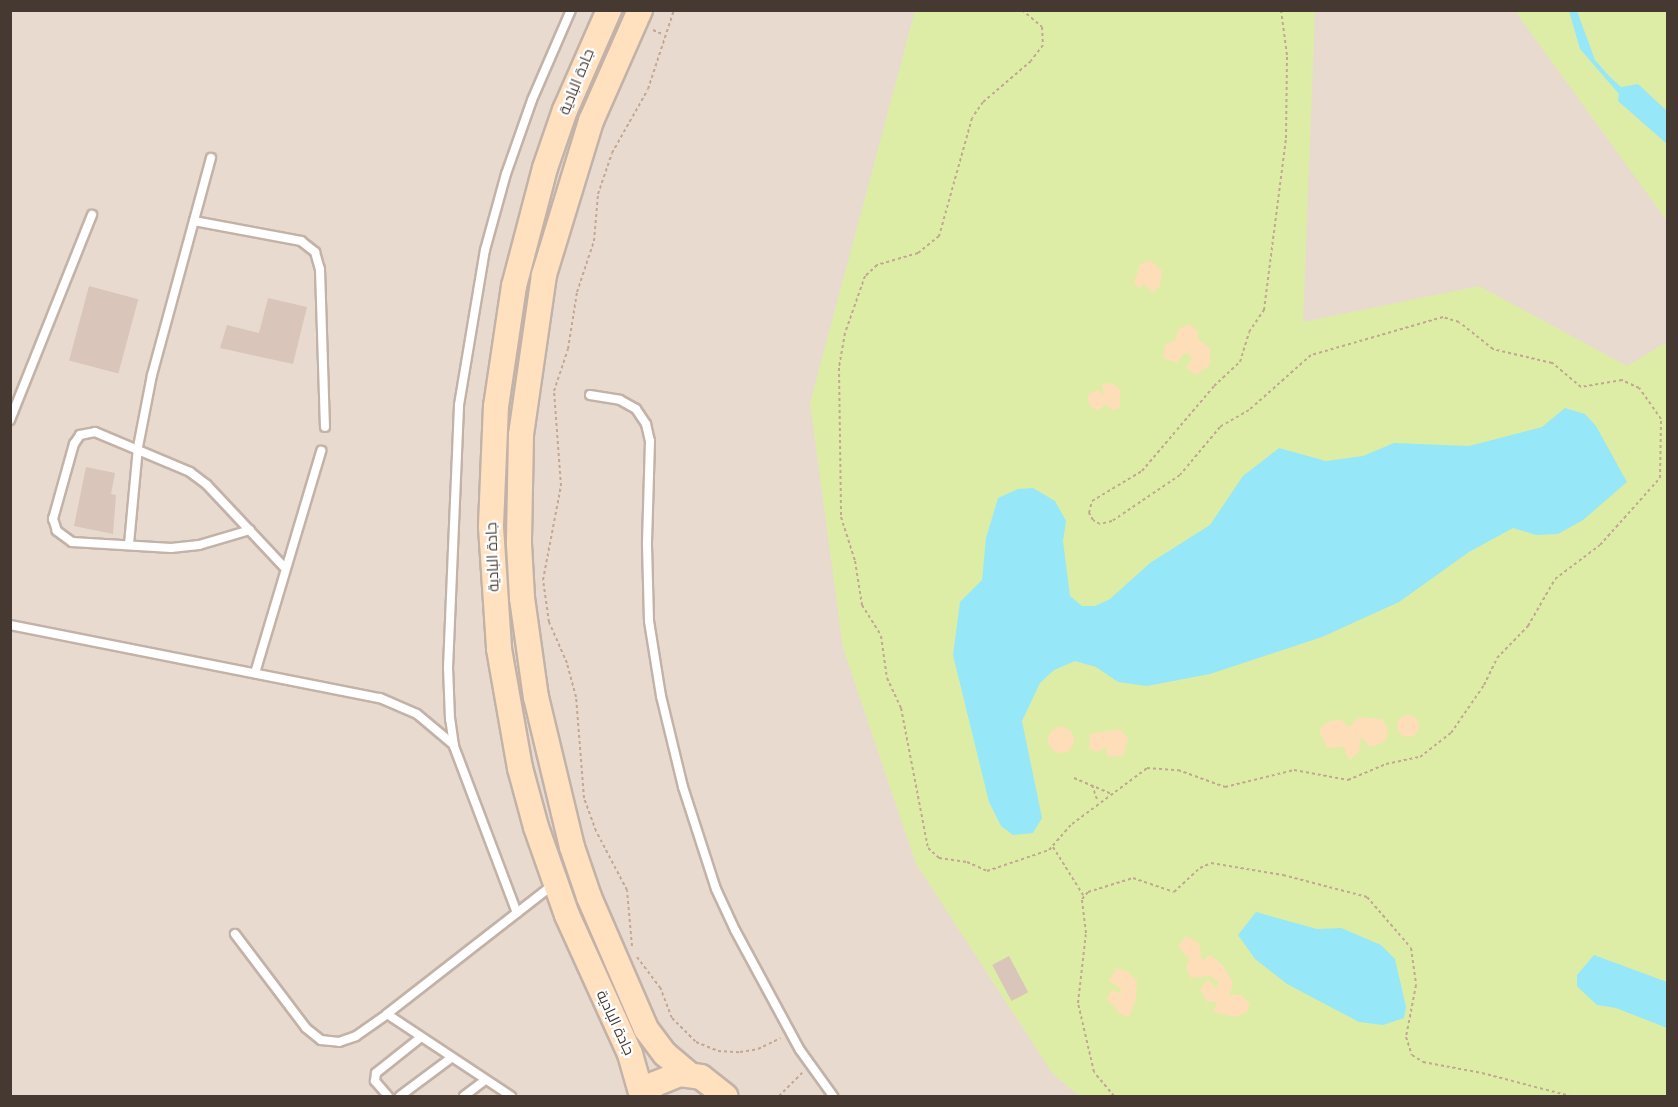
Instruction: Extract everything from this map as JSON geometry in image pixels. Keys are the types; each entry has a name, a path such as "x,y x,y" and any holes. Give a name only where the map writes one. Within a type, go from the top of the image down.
{"street":[{"name":"جادة البادية","path":"609,10 565,110 528,226 503,346 492,467 493,588 508,709 536,827 555,884 630,1054 643,1096"},
{"name":"جادة البادية","path":"640,10 591,120 544,275 521,435 519,544 522,598 536,697 572,848 589,897 646,1029 665,1054 689,1074 712,1082 725,1096"},
{"path":"643,1096 663,1079 689,1074"}],"lane":[{"path":"517,912 454,746 448,668 459,405 470,327 506,174 532,100 571,10"},
{"path":"129,544 138,447 152,375 211,158"},
{"path":"10,420 92,215"},
{"path":"194,221 301,242 315,252 320,269 325,427"},
{"path":"590,396 628,404 641,416 649,433 649,621 669,733 716,889 789,1032 833,1096"},
{"path":"250,530 185,547 72,542 57,531 53,519 74,444 80,435 95,432 138,447 200,479 250,530 285,567"},
{"path":"255,673 321,451"},
{"path":"10,625 255,673 399,705 454,746"},
{"path":"235,934 306,1028 321,1040 348,1041 387,1014 555,884"},
{"path":"387,1014 510,1096"},
{"path":"388,1096 375,1081 376,1073 420,1038"},
{"path":"400,1096 451,1058"},
{"path":"464,1096 485,1080"}],"path":[{"path":"674,10 648,89 602,180 594,242 577,292 568,349 554,391 561,486 545,563 543,596 576,698 584,798 596,831 627,890 630,939 636,956 660,987 678,1028 696,1042 718,1051 750,1051 789,1032"},
{"path":"1022,10 1042,27 1043,45 1031,61 983,102 972,118 939,236 918,252 872,268 862,282 840,358 841,510 862,605 881,636 887,678 904,719 928,848 939,858 967,862 991,872 1053,847 1069,826 1147,768 1178,770 1225,787 1294,770 1348,780 1386,764 1420,757 1451,733 1484,686 1497,658 1528,626 1555,579 1600,546 1660,478 1661,419 1639,388 1622,380 1581,387 1552,363 1493,349 1459,322 1443,317 1311,355 1249,410 1220,427 1180,475 1112,521 1100,524 1093,520 1089,508 1092,501 1142,471 1214,386 1240,362 1249,332 1264,310 1286,138 1287,55 1281,10"},
{"path":"1074,777 1111,793"},
{"path":"1092,785 1098,803"},
{"path":"1053,847 1083,896 1086,933 1078,1003 1094,1072 1114,1096"},
{"path":"1083,896 1133,879 1174,892 1200,868 1211,863 1358,892 1367,897 1411,948 1416,985 1406,1036 1412,1055 1423,1062 1489,1074 1570,1096"},
{"path":"779,1096 811,1067"}],"shaded area":[{"path":"11,11 1667,11 1667,1096 11,1096"}],"green space":[{"path":"915,11 1315,11 1303,322 1479,286 1627,366 1667,342 1667,1096 1079,1096 1053,1074 916,864 843,648 810,403"},
{"path":"1515,11 1667,11 1667,221"}],"sand":[{"path":"1150,260 1162,271 1160,286 1152,293 1145,284 1139,288 1134,283 1140,264"},
{"path":"1189,324 1198,331 1198,339 1210,348 1210,365 1196,375 1186,368 1192,359 1188,353 1184,353 1177,363 1163,358 1165,345 1175,340 1178,329"},
{"path":"1112,383 1120,390 1120,408 1112,410 1105,404 1099,410 1092,408 1087,400 1089,393 1098,390 1104,395 1102,384"},
{"path":"1408,715 1416,718 1419,726 1416,734 1408,737 1400,734 1397,726 1400,718"},
{"path":"1359,717 1382,719 1388,729 1385,742 1370,747 1361,736 1359,752 1349,760 1344,747 1327,748 1319,730 1326,723 1340,719 1349,727"},
{"path":"1061,727 1070,731 1074,740 1070,749 1061,753 1052,749 1048,740 1052,731"},
{"path":"1120,729 1128,738 1123,756 1107,757 1106,747 1098,752 1089,749 1090,734"},
{"path":"1186,936 1199,943 1202,961 1210,955 1222,964 1233,983 1229,995 1241,995 1250,1004 1246,1013 1235,1017 1213,1012 1217,1002 1207,1002 1200,989 1208,979 1216,988 1219,982 1210,976 1191,978 1186,968 1189,959 1178,946"},
{"path":"1116,968 1128,972 1137,981 1136,1000 1129,1017 1120,1014 1107,999 1112,990 1122,994 1120,988 1109,981"}],"water":[{"path":"1569,11 1577,11 1595,60 1610,77 1621,87 1638,84 1667,111 1667,144 1618,101 1619,94 1580,49"},
{"path":"1565,408 1585,414 1596,426 1627,482 1583,520 1558,534 1536,535 1513,528 1469,552 1399,602 1322,637 1210,674 1147,686 1118,682 1096,667 1075,661 1054,670 1040,683 1022,721 1042,818 1033,833 1013,835 1001,826 989,802 953,655 960,602 982,580 986,538 998,498 1018,489 1033,488 1055,501 1066,521 1063,541 1070,596 1082,606 1095,606 1110,599 1150,563 1210,525 1243,476 1279,448 1326,461 1363,456 1394,443 1469,446 1542,427"},
{"path":"1256,912 1317,929 1341,928 1381,945 1395,959 1406,1007 1404,1018 1383,1025 1359,1022 1287,984 1255,959 1238,935"},
{"path":"1594,955 1667,982 1667,1028 1616,1008 1597,1005 1577,986 1577,975"}],"building":[{"path":"89,286 138,299 118,374 69,360"},
{"path":"268,298 307,307 293,364 220,348 227,325 259,333"},
{"path":"86,467 115,473 111,494 116,495 113,534 74,526"},
{"path":"1009,956 1028,992 1011,1001 992,965"}]}
